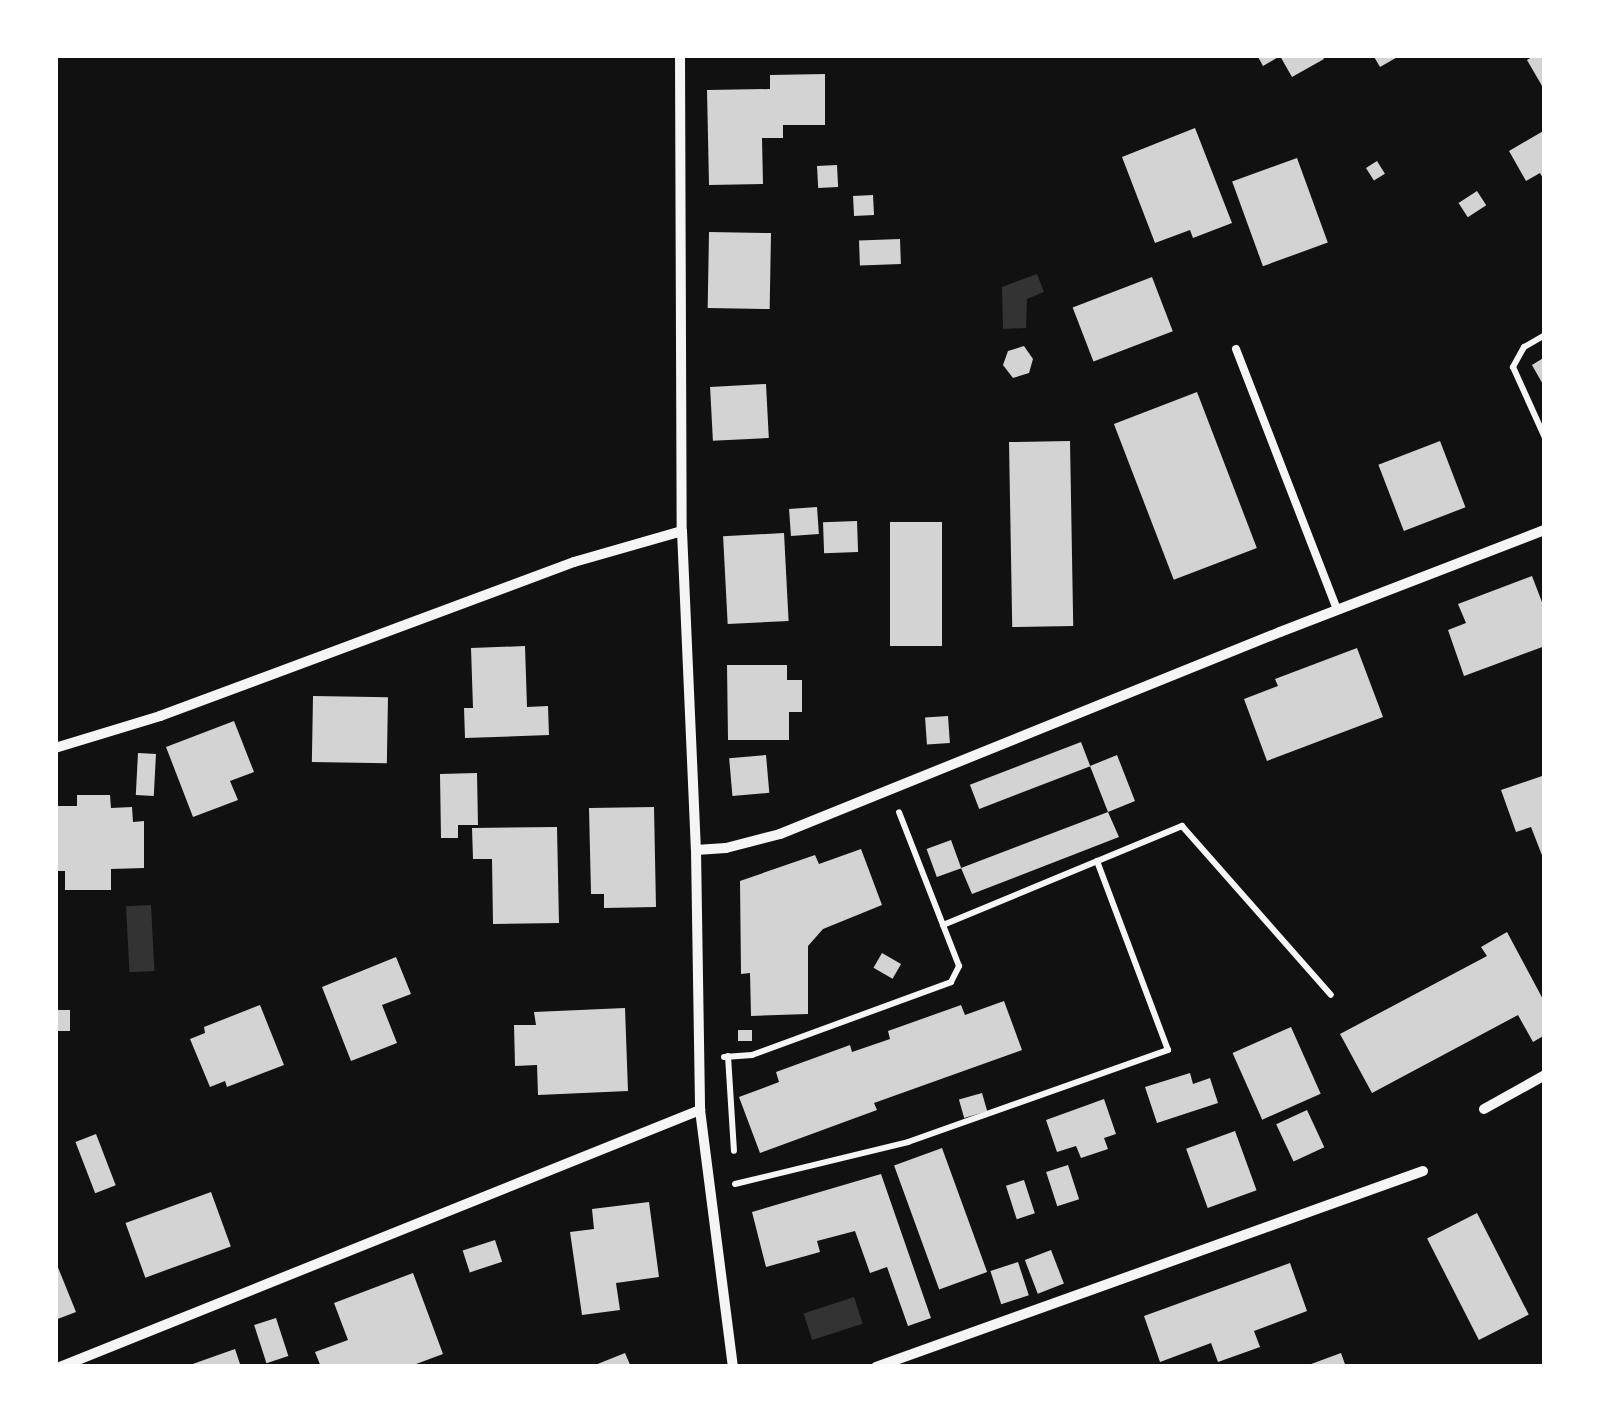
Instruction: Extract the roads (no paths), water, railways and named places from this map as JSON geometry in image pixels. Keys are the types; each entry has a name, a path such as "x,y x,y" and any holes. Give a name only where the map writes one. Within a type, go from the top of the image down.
{"street":[{"path":"680,55 682,531 696,850 700,1110 733,1367"},
{"path":"696,850 726,848 780,834 1545,530"},
{"path":"55,748 160,716 574,562 682,531"},
{"path":"1484,1110 1545,1075"},
{"path":"60,1367 700,1110"},
{"path":"876,1367 1423,1171"}],"lane":[{"path":"1236,348 1338,610"}]}
